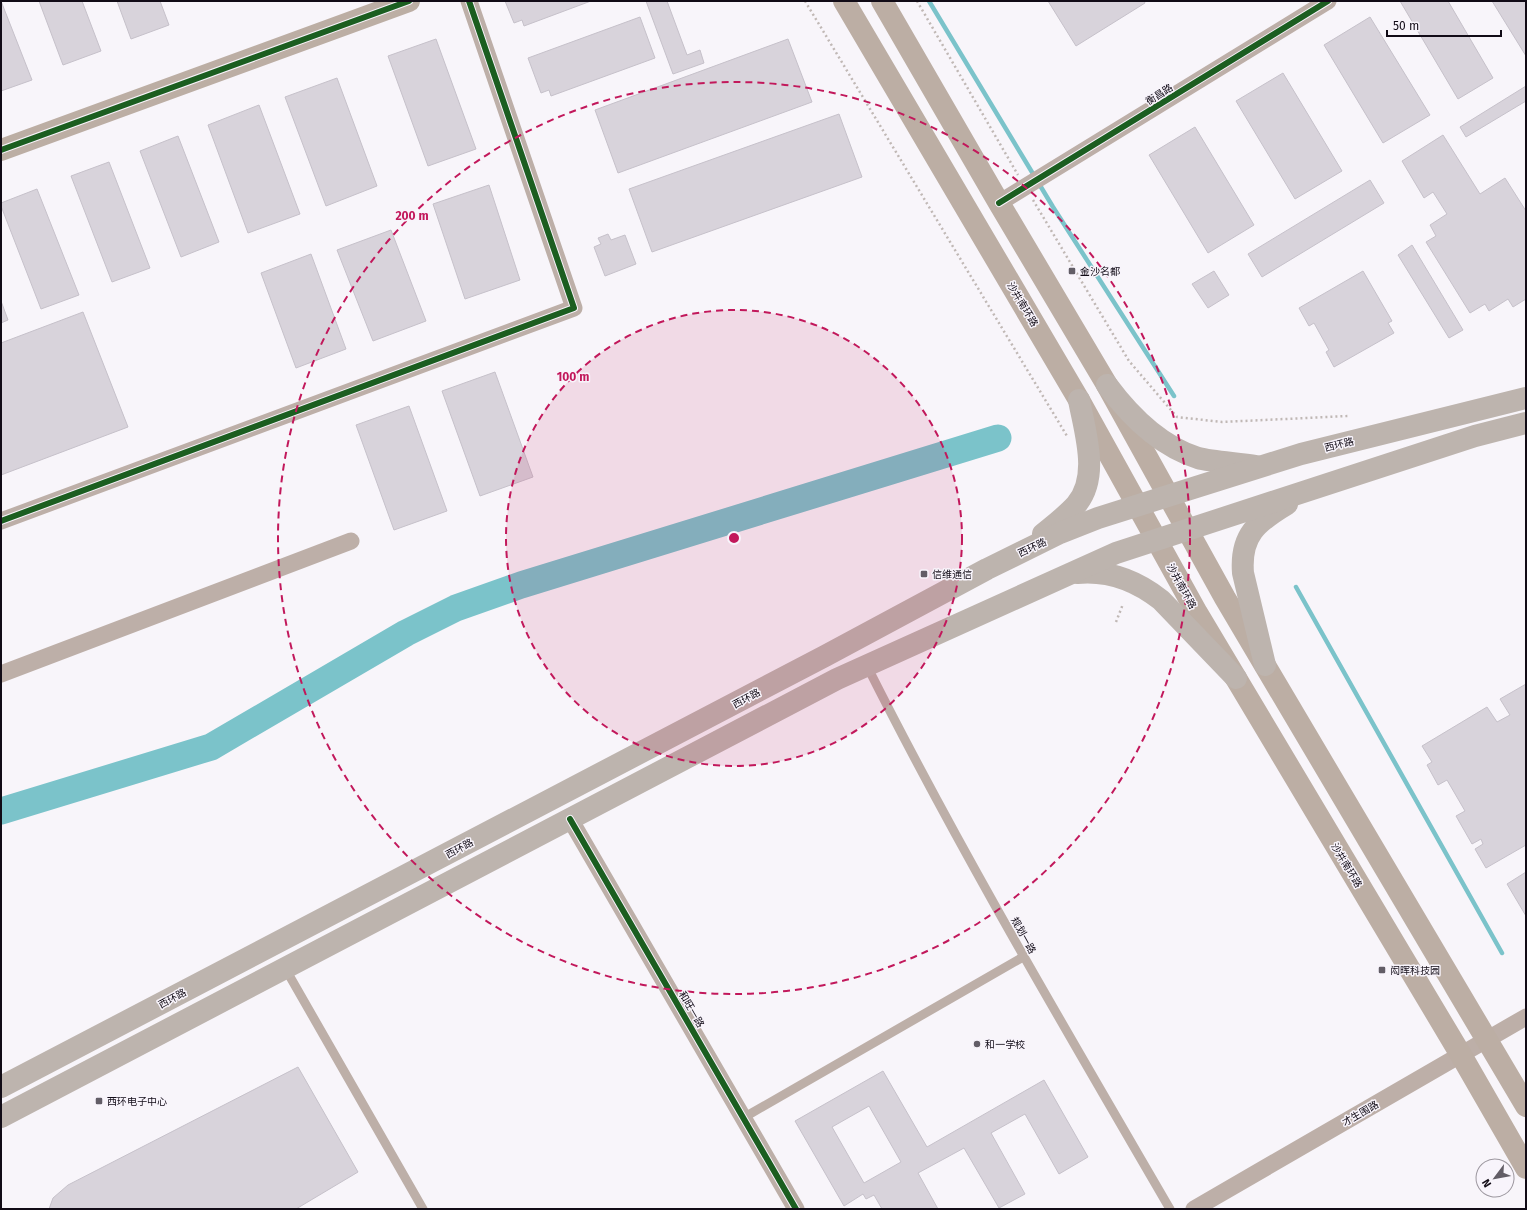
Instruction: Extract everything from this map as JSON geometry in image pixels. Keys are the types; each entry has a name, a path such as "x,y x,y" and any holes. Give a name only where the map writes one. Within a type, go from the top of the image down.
{"main road":[{"path":"1,150 409,1"},
{"name":"沙井南环路","path":"844,1 1080,400 1197,613 1461,1055 1526,1168"},
{"path":"882,1 999,204 1108,385 1225,598 1526,1106"},
{"path":"1108,385 1129,413 1142,425 1170,444 1199,458 1261,466"},
{"name":"西环路","path":"1,1087 825,656 988,568 1024,551 1098,518 1261,466 1301,454 1526,398"},
{"path":"1024,551 1076,505 1084,493 1089,479 1090,464 1080,400"},
{"path":"1,1117 837,679 1116,553 1475,436 1526,423"},
{"path":"1265,665 1244,573 1242,560 1245,547 1250,534 1268,515 1312,488"},
{"path":"1071,574 1098,572 1137,584 1150,591 1161,600 1236,678"}],"street":[{"path":"1,521 574,308 469,1"},
{"name":"衡昌路","path":"999,204 1328,1"},
{"path":"1,674 351,541"},
{"name":"和旺一路","path":"570,819 796,1209"},
{"name":"才生围路","path":"1194,1209 1526,1017"}],"lane":[{"name":"规划一路","path":"867,666 899,730 1023,956 1170,1209"},
{"path":"743,1118 1023,956"},
{"path":"285,968 423,1209"}],"path":[{"path":"805,1 1070,441"},
{"path":"1129,361 1177,417 1222,422 1348,416"},
{"path":"1116,622 1123,604"}],"building":[{"path":"1,1 32,80 1,91"},
{"path":"39,1 82,1 101,51 63,65"},
{"path":"117,1 160,1 169,25 131,39"},
{"path":"505,1 591,1 524,26 522,20 514,23"},
{"path":"646,1 667,1 687,55 700,50 704,63 673,74"},
{"path":"1048,1 1144,1 1145,3 1076,46"},
{"path":"1400,1 1448,1 1493,78 1458,99"},
{"path":"1492,1 1526,1 1526,56"},
{"path":"640,17 655,58 551,96 549,90 541,93 528,58"},
{"path":"1370,17 1430,115 1383,143 1324,45"},
{"path":"436,39 476,149 428,166 388,56"},
{"path":"788,39 812,102 618,173 595,110"},
{"path":"1283,73 1342,171 1295,199 1236,101"},
{"path":"337,78 377,186 326,206 285,97"},
{"path":"1526,86 1526,101 1466,137 1460,127"},
{"path":"259,105 300,214 248,233 208,125"},
{"path":"839,114 862,177 652,252 629,189"},
{"path":"1195,127 1254,225 1208,253 1149,155"},
{"path":"1443,135 1480,194 1505,178 1526,211 1526,299 1513,307 1508,299 1489,311 1485,304 1470,313 1426,242 1436,236 1430,225 1447,214 1433,192 1424,198 1402,161"},
{"path":"178,136 219,242 181,257 140,151"},
{"path":"109,162 150,268 112,282 71,176"},
{"path":"1370,180 1384,203 1262,277 1248,254"},
{"path":"489,185 520,280 465,299 433,204"},
{"path":"37,189 79,295 41,309 1,206 1,203"},
{"path":"391,230 426,321 373,341 337,250"},
{"path":"608,234 611,240 625,235 636,264 605,276 594,247 601,244 598,238"},
{"path":"1412,245 1463,330 1449,338 1398,255"},
{"path":"311,254 346,349 296,368 261,273"},
{"path":"1214,271 1229,295 1208,308 1192,284"},
{"path":"1363,271 1392,321 1388,323 1394,333 1334,367 1326,352 1329,350 1314,323 1309,326 1299,308"},
{"path":"1,301 8,320 1,323"},
{"path":"83,312 128,427 1,475 1,343"},
{"path":"495,372 533,477 480,496 442,391"},
{"path":"409,406 447,511 394,530 356,425"},
{"path":"1526,684 1526,845 1486,868 1475,849 1483,844 1481,839 1472,844 1456,816 1465,811 1447,780 1438,785 1427,765 1432,762 1422,746 1487,707 1497,722 1510,715 1500,699"},
{"path":"1526,872 1526,916 1507,884"},
{"path":"298,1067 358,1172 296,1209 49,1209 53,1198 68,1185"},
{"path":"883,1071 927,1147 1044,1080 1088,1157 1059,1174 1025,1114 991,1133 1025,1194 999,1208 964,1148 918,1173 938,1209 882,1209 874,1195 866,1199 863,1194 844,1206 795,1121","holes":["869,1106 901,1162 864,1183 832,1127"]}],"waterway":[{"path":"929,1 1053,207 1174,396"},
{"path":"1,811 211,747 406,633 456,608 521,585 998,438"},
{"path":"1296,587 1502,953"}],"cycle path":[{"path":"1,150 409,1"},
{"path":"1,521 574,308 469,1"},
{"path":"999,203 1328,1"},
{"path":"570,819 796,1209"}],"place":[{"name":"金沙名都","path":"1072,271"},
{"name":"信维通信","path":"924,574"},
{"name":"闳晖科技园","path":"1382,970"},
{"name":"和一学校","path":"977,1044"},
{"name":"西环电子中心","path":"99,1101"}]}
